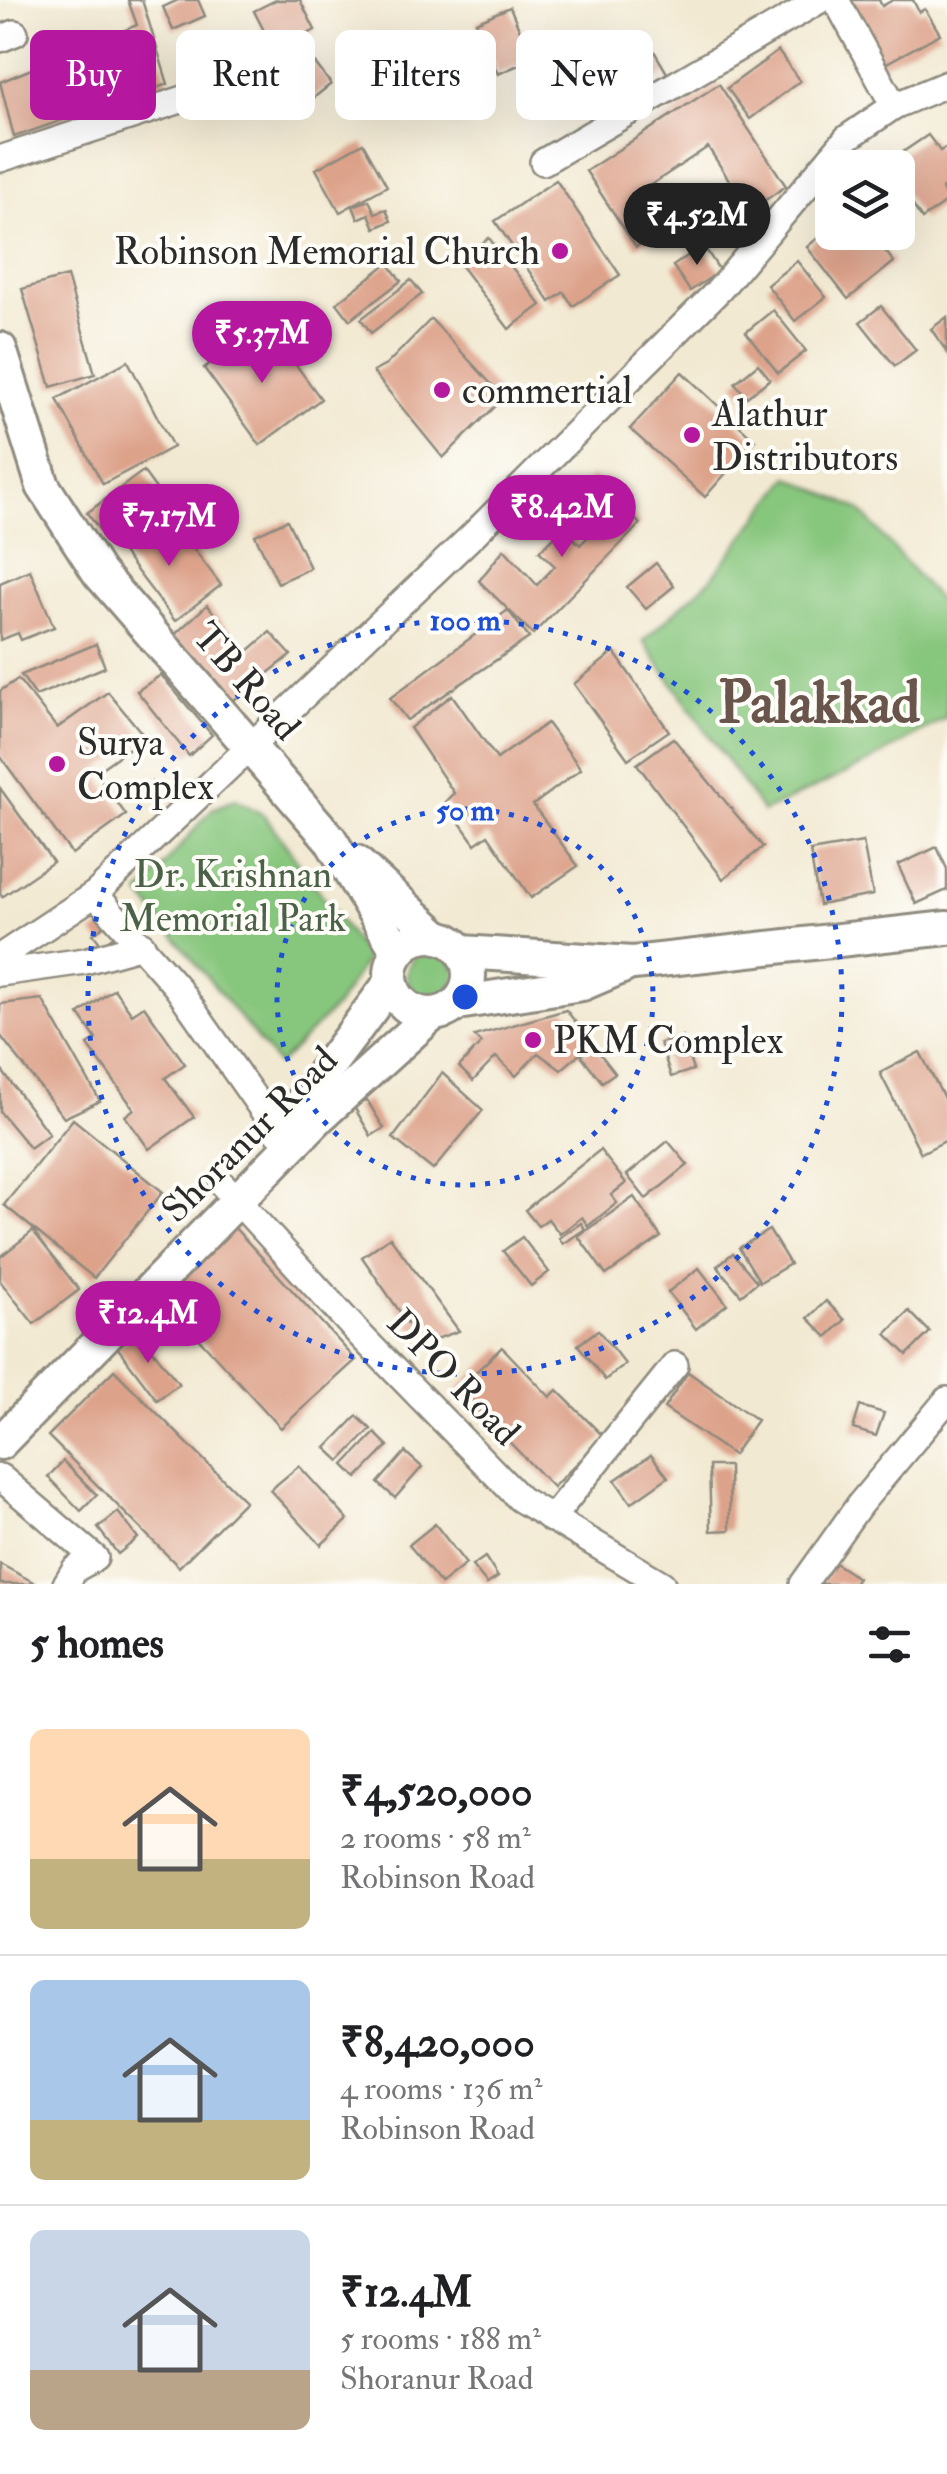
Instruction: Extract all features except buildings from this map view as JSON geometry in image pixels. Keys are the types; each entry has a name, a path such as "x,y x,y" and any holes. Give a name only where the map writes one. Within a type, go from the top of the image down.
{"main road":[{"name":"TB Road","path":"0,348 43,486 98,573 330,839 394,967"},
{"path":"330,839 450,945 468,984 445,1009"},
{"path":"633,963 582,984 445,1009 401,1003 394,967 416,938 450,945 633,963 947,928"},
{"name":"Shoranur Road","path":"0,1443 230,1192 318,1085 394,967"},
{"name":"Shoranur Road","path":"0,1416 230,1192 445,1009"}],"street":[{"path":"544,162 820,0"},
{"path":"836,0 894,106"},
{"path":"0,957 94,894 252,746 720,289 847,138 894,106 947,84"},
{"path":"0,159 176,102"},
{"path":"94,894 142,945 218,1041 278,1132"},
{"path":"0,972 85,961 142,945"},
{"name":"DPO Road","path":"230,1192 520,1499 662,1584"},
{"path":"551,1518 676,1365"},
{"path":"803,1584 860,1504 947,1400"},
{"path":"0,1477 94,1558 74,1568 66,1584"}],"green space":[{"path":"789,477 859,509 947,610 947,717 866,764 763,812 643,641 711,579"},
{"name":"Dr. Krishnan Memorial Park","path":"236,799 265,816 367,958 336,1006 278,1065 140,894 212,809"},
{"path":"431,951 448,958 455,975 448,992 431,999 414,992 407,975 414,958"}],"place":[{"name":"Robinson Memorial Church","path":"560,251"},
{"name":"commertial","path":"442,390"},
{"name":"Alathur Distributors","path":"692,435"},
{"name":"Surya Complex","path":"57,764"},
{"name":"PKM Complex","path":"533,1040"}],"district":[{"name":"Palakkad","path":"819,702"}]}
